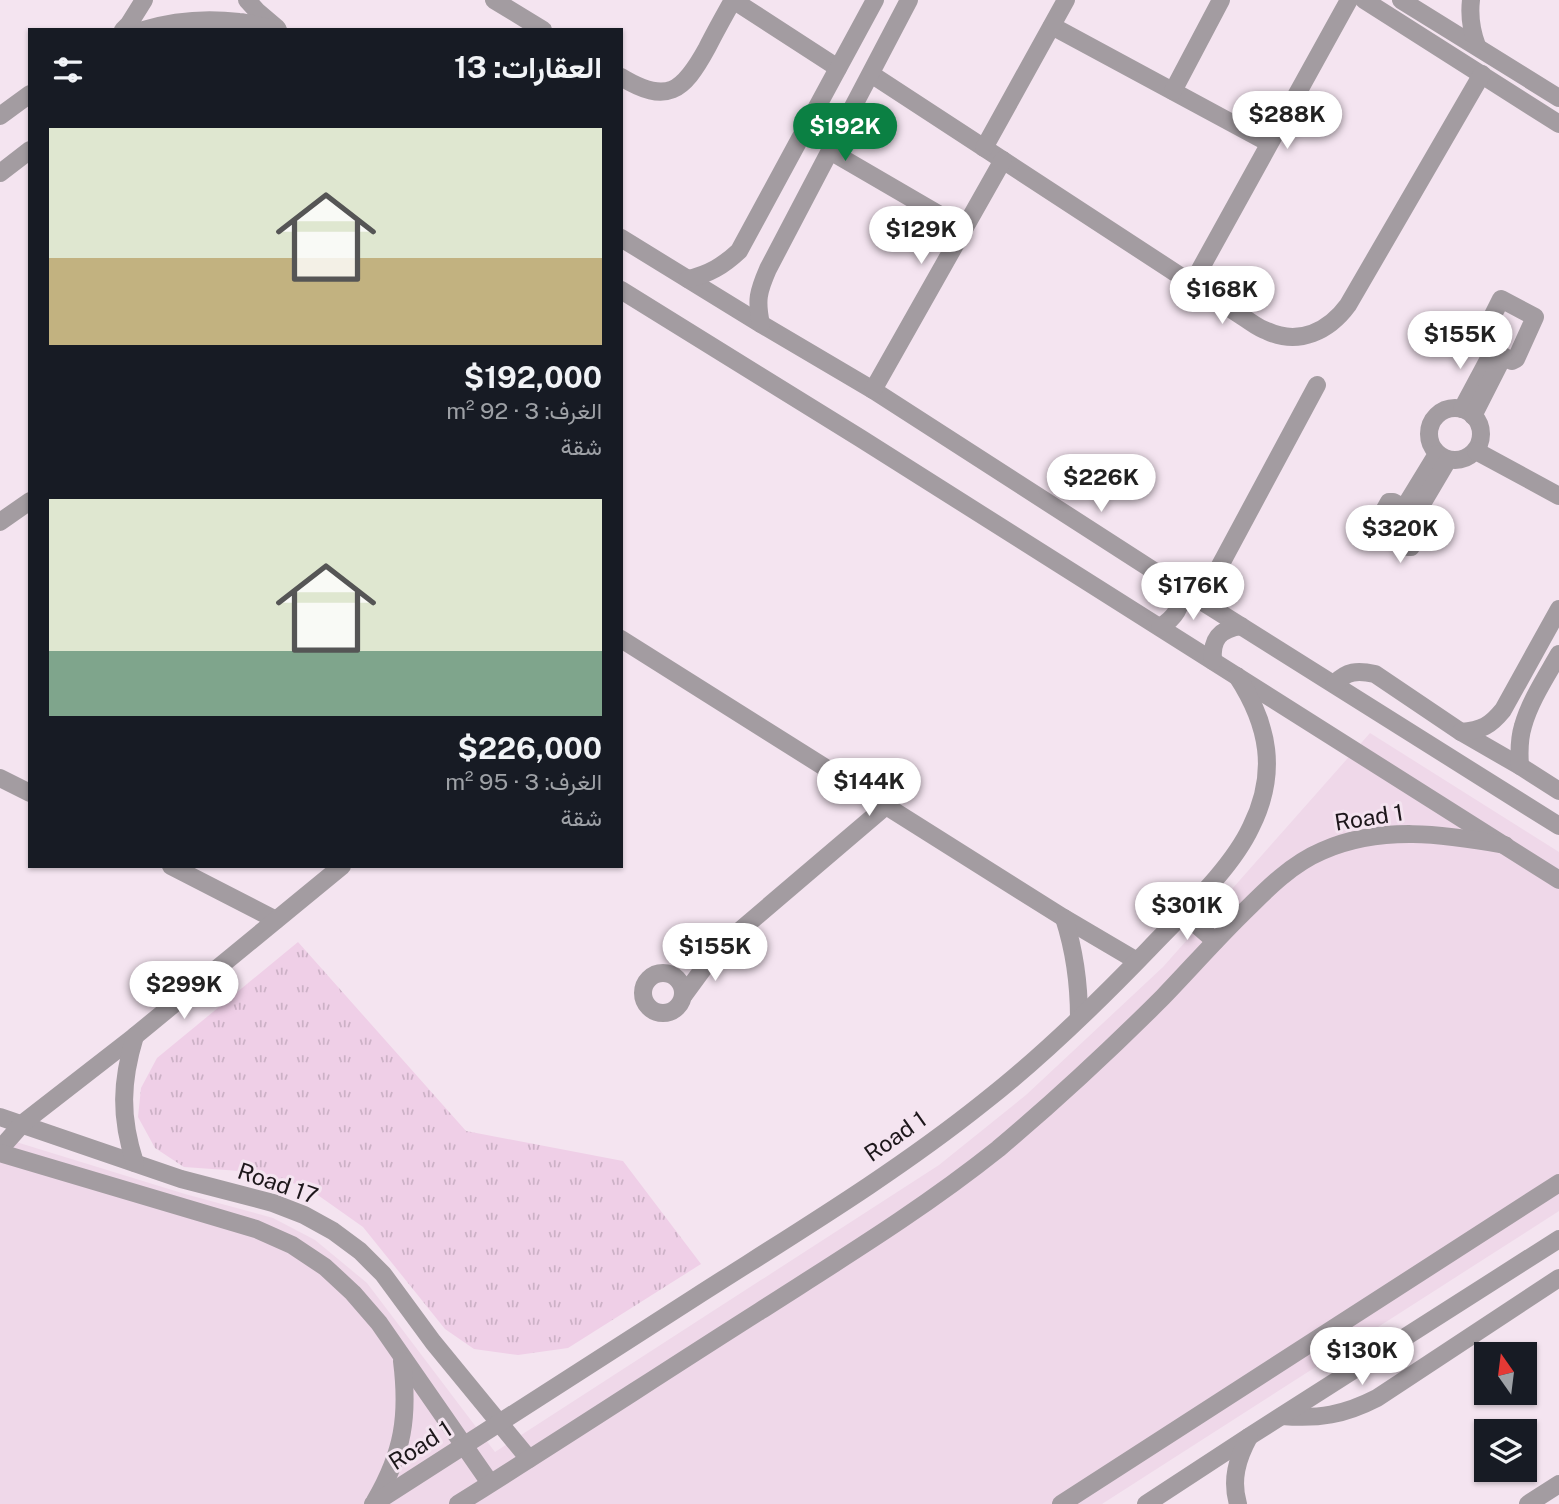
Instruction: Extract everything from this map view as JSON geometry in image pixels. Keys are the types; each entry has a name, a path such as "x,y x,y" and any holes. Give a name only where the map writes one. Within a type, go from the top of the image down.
{"street":[{"path":"125,28 144,0"},
{"path":"247,0 277,28"},
{"path":"494,0 540,28"},
{"path":"623,78 643,90 659,92 673,89 686,81 733,0 838,68"},
{"path":"688,279 707,274 724,265 739,251 875,0"},
{"path":"761,324 757,305 760,287 909,0"},
{"path":"984,148 1066,0"},
{"path":"1173,91 1222,0"},
{"path":"1192,284 1349,0"},
{"path":"1364,0 1559,124"},
{"path":"1471,0 1471,30 1478,46"},
{"path":"1413,2 1559,97"},
{"path":"149,28 197,20 239,22 269,28"},
{"path":"1052,26 1269,143"},
{"path":"871,74 1266,331 1292,337 1319,331 1330,325 1348,305 1482,74"},
{"path":"0,116 28,95"},
{"path":"830,151 964,229"},
{"path":"0,173 28,152"},
{"path":"873,390 1003,160"},
{"path":"623,239 873,390 1182,589 1559,826"},
{"path":"623,291 1559,880"},
{"path":"1468,412 1498,354"},
{"path":"1201,601 1317,385"},
{"path":"1447,409 1468,412 1478,422 1481,436 1476,451 1464,459 1442,457 1431,446 1429,439 1430,424 1434,417 1447,409"},
{"path":"1476,451 1559,496"},
{"path":"1410,511 1442,457"},
{"path":"0,522 28,502"},
{"path":"1160,627 1174,616 1182,598 1182,589"},
{"path":"1461,732 1478,730 1492,723 1503,710 1559,609"},
{"path":"1213,661 1215,640 1231,627 1241,626"},
{"path":"623,640 1064,918 1138,961"},
{"path":"1520,766 1522,727 1529,708 1559,654"},
{"path":"1334,684 1343,675 1360,671 1375,674 1461,732 1559,791"},
{"name":"Road 1","path":"373,1504 846,1200 983,1103 1079,1018 1138,961 1223,869 1252,826 1261,802 1267,755 1258,713 1237,676"},
{"path":"0,778 28,792"},
{"path":"717,950 691,963 651,976 643,989 646,1004 659,1013 674,1011 717,950 886,806"},
{"name":"Road 1","path":"458,1504 872,1240 997,1149 1098,1060 1164,996 1265,890 1295,866 1321,851 1354,840 1391,834 1429,834 1505,845"},
{"path":"175,868 276,920"},
{"path":"340,868 23,1124 0,1151 219,1217 292,1245 324,1267 354,1293 379,1323 490,1483"},
{"path":"1183,913 1215,941"},
{"path":"1064,918 1076,966 1079,1018"},
{"path":"662,972 678,978 684,995"},
{"path":"135,1036 123,1100 126,1132 135,1163"},
{"name":"Road 17","path":"0,1116 181,1179 274,1202 333,1231 359,1251 383,1275 433,1342 528,1459"},
{"path":"1061,1504 1559,1183"},
{"path":"1146,1504 1559,1238"},
{"path":"1282,1416 1331,1416 1355,1409 1377,1398 1559,1278"},
{"path":"373,1504 388,1478 399,1449 405,1419 401,1357"},
{"path":"1238,1504 1235,1475 1240,1454 1250,1436"},
{"path":"1528,1504 1559,1484"}],"shaded area":[{"path":"1370,733 1559,852 1559,1211 1102,1504 0,1504 0,1137 273,1218 315,1240 367,1283 495,1452 939,1165 1026,1095 1163,967"}],"green space":[{"path":"298,942 466,1131 623,1161 701,1264 568,1348 518,1355 474,1349 445,1329 363,1227 305,1186 240,1171 184,1167 155,1148 138,1117 141,1088 157,1058"}]}
